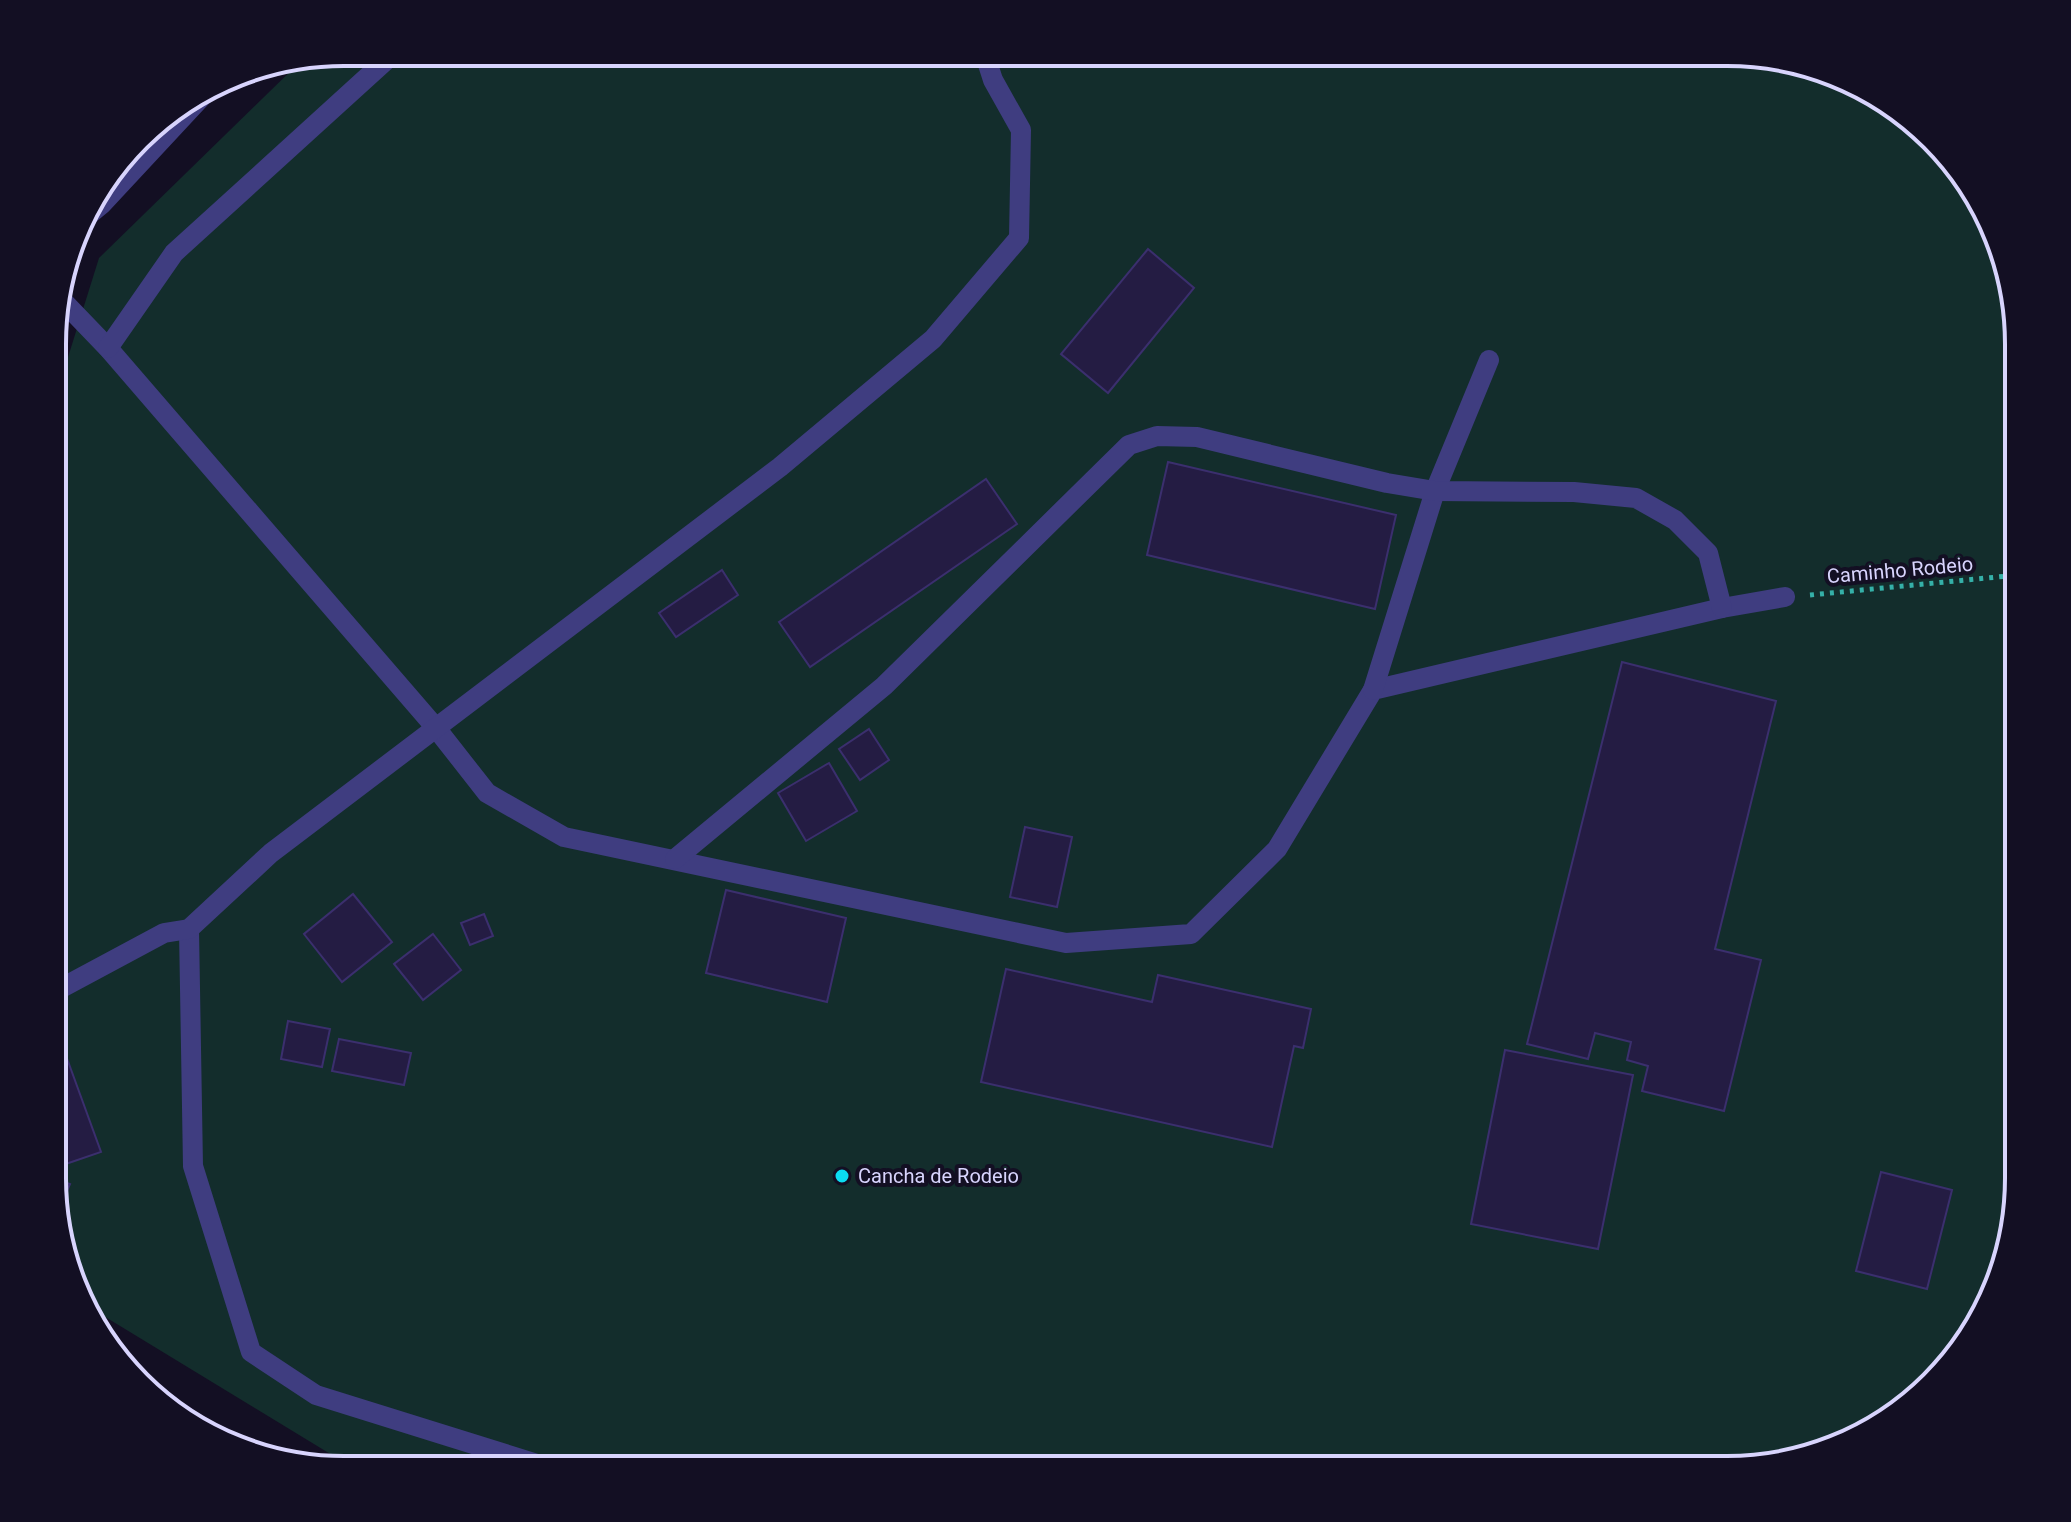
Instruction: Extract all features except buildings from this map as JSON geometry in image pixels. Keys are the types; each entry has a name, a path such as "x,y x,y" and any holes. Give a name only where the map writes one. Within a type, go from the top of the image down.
{"street":[{"path":"108,348 174,253 379,67"},
{"path":"67,985 164,933 189,929 271,853 780,467 921,349 1019,238 1021,130 989,67"},
{"path":"108,198 179,122"},
{"path":"68,307 108,348 436,728 487,793 564,837 1066,943 1191,934 1277,849 1373,690 1435,491 1489,360"},
{"path":"675,859 884,686 1129,445 1157,436 1197,437 1435,491 1574,492 1636,498 1675,520 1708,553 1722,608"},
{"path":"1373,690 1722,608 1785,597"},
{"path":"189,929 193,1166 251,1352 316,1395 509,1455"}],"path":[{"name":"Caminho Rodeio","path":"1785,597 2004,576"}],"green space":[{"path":"326,67 1745,67 1799,75 1866,103 1924,147 1948,175 1976,221 1996,272 2003,308 2004,1196 2000,1232 1976,1301 1948,1347 1924,1375 1896,1399 1850,1427 1816,1441 1763,1454 332,1455 102,1315 87,1284 71,1232 67,1196 66,364 99,258 291,71"}],"place":[{"name":"Cancha de Rodeio","path":"842,1176"}]}
